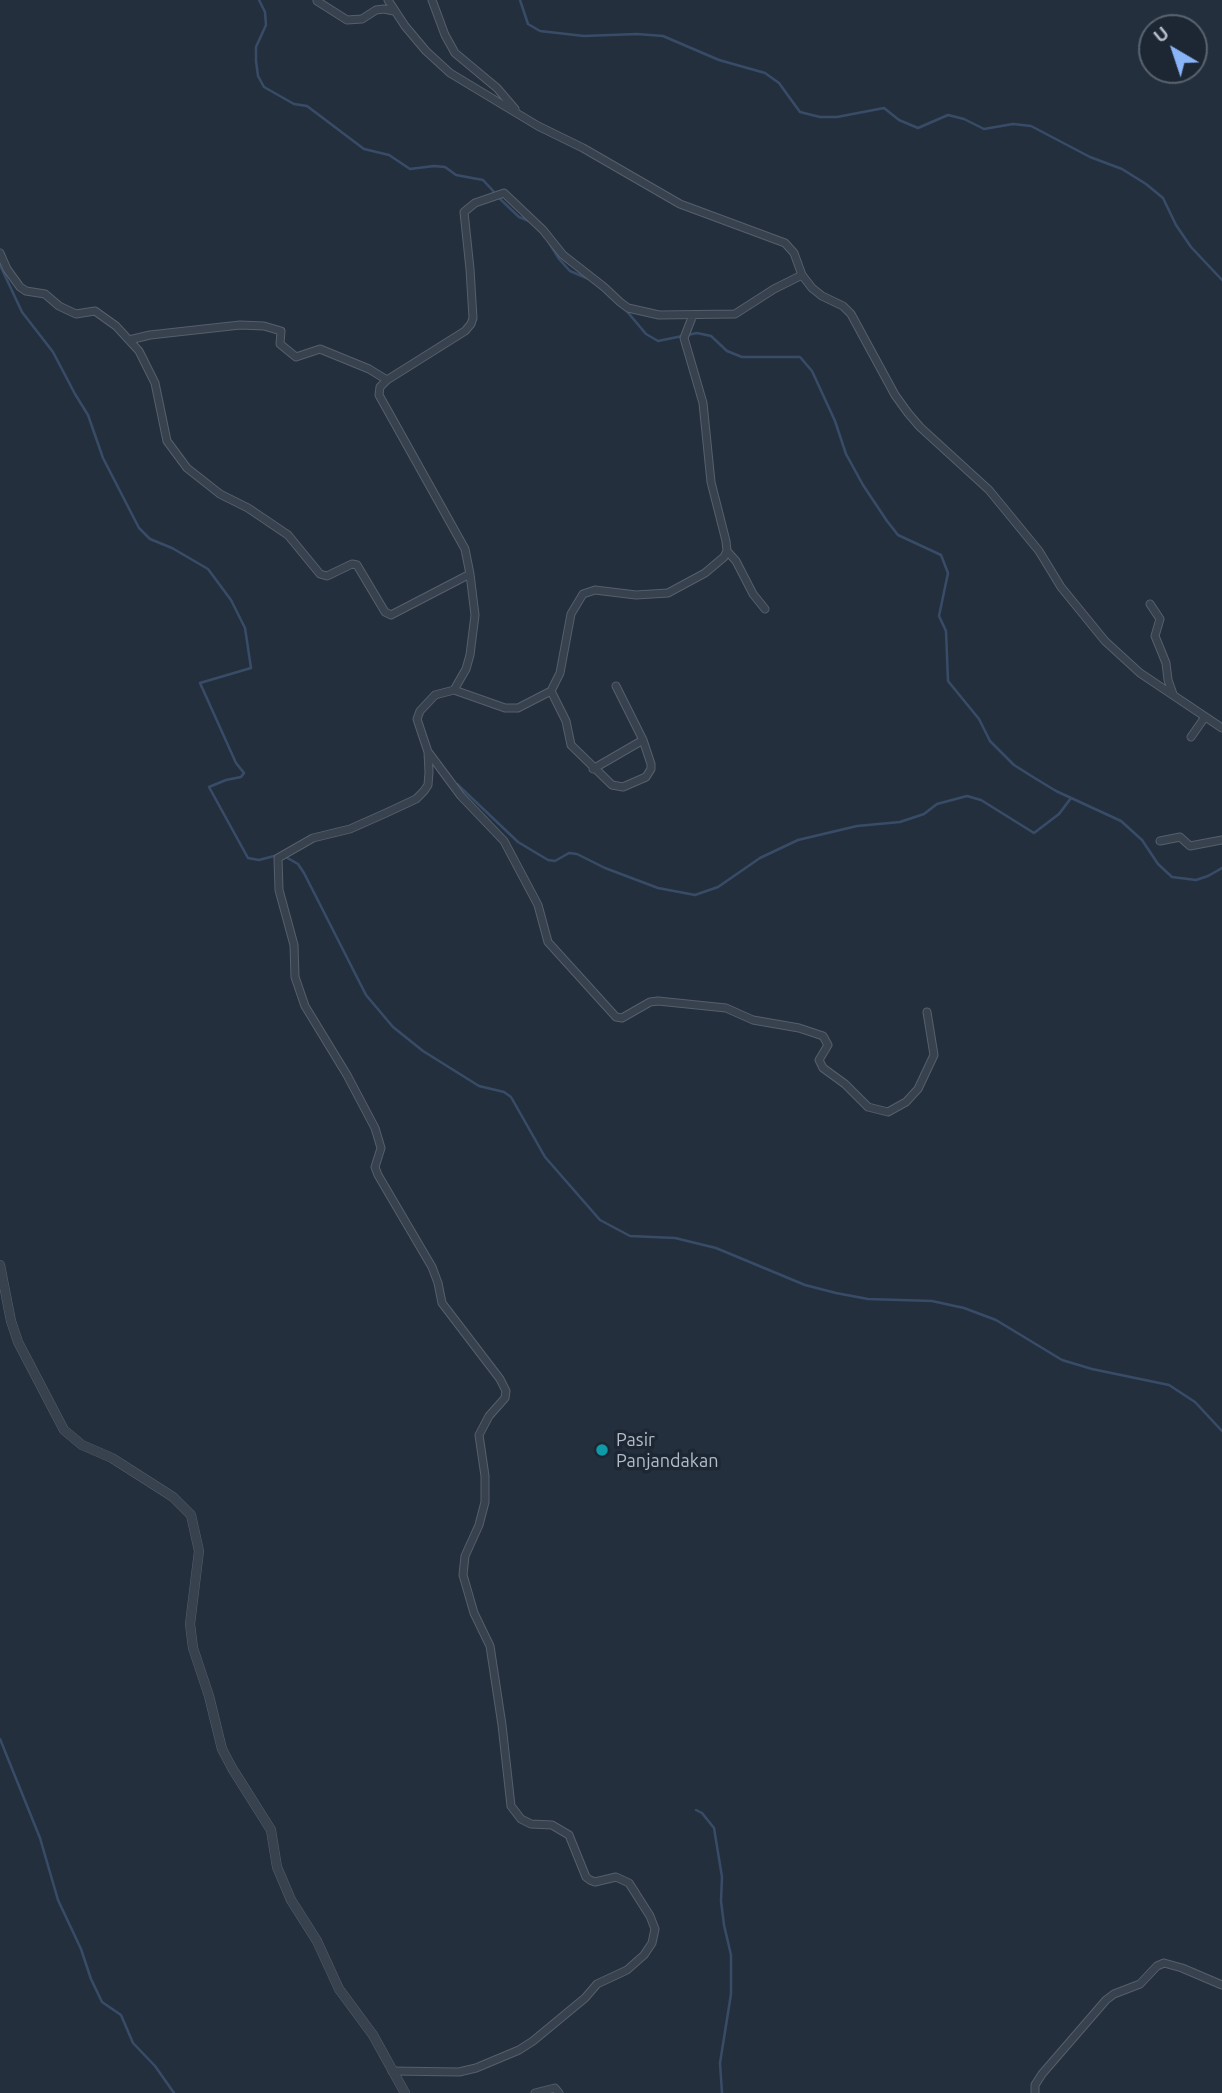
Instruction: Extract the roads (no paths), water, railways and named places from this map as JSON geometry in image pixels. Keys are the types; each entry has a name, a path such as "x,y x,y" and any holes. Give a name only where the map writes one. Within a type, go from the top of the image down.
{"street":[{"path":"388,0 426,51 450,73 680,204 785,243 794,253 802,275 811,288 843,306 851,314 895,395 908,413 989,490 1039,551 1061,587 1105,641 1140,673 1222,728"},
{"path":"432,0 455,53 497,88 520,115"},
{"path":"317,1 347,20 362,19 376,10 395,11"},
{"path":"454,690 466,669 470,655 475,615 465,549 379,395 380,387 387,380 465,331 471,324 470,269 464,212 489,198 507,194 543,229 563,255 628,308 659,315 735,314 802,275"},
{"path":"0,253 20,287 26,291 45,294 59,306 76,314 95,311 129,340 139,351 155,383 167,441 187,468 220,495 248,508 288,535 320,574 325,576 352,564 357,565 385,612 391,615 470,574"},
{"path":"693,315 684,338 703,402 711,482 727,551 765,609"},
{"path":"129,340 149,335 240,325 264,326 281,331 280,344 296,357 320,349 369,369 387,380"},
{"path":"392,2071 459,2072 477,2068 519,2050 585,1998 597,1984 626,1970 644,1955 652,1943 654,1929 650,1916 629,1883 616,1877 595,1882 590,1880 586,1877 569,1835 552,1825 531,1824 521,1819 511,1806 490,1646 474,1613 463,1576 466,1556 485,1502 485,1476 479,1435 482,1426 505,1398 506,1391 490,1365 442,1303 432,1267 378,1175 375,1167 381,1148 375,1128 347,1074 304,1006 295,977 296,956 281,900 278,858 313,838 350,829 416,799 428,785 428,752 418,719 420,711 435,695 454,690 505,708 518,708 529,704 551,691 559,673 571,614 583,594 594,590 636,595 668,593 705,573 718,563 727,551"},
{"path":"1150,604 1160,619 1156,636 1166,663 1173,695"},
{"path":"551,691 566,721 569,741 593,769 617,787 629,786 646,777 651,764 643,740 615,686"},
{"path":"1191,737 1205,717"},
{"path":"593,769 643,740"},
{"path":"428,752 461,796 503,841 538,905 548,942 616,1017 622,1018 650,1002 658,1001 726,1008 753,1020 799,1028 824,1036 828,1045 819,1060 822,1068 845,1083 868,1107 888,1112 906,1102 918,1088 934,1055 928,1012"},
{"path":"1160,841 1180,837 1190,846 1222,840"},
{"path":"0,1265 18,1342 64,1430 82,1445 112,1458 173,1497 194,1520 199,1551 190,1624 193,1648 209,1696 222,1749 271,1830 282,1882 302,1920 321,1948 339,1989 373,2035 404,2093"},
{"path":"1035,2093 1035,2085 1042,2074 1106,2000 1140,1984 1157,1966 1164,1963 1182,1968 1222,1986"},
{"path":"535,2093 555,2088 559,2093"}],"waterway":[{"path":"259,0 265,12 266,25 256,47 256,61 258,76 264,87 294,104 307,106 364,149 389,155 410,169 445,167 456,175 483,180 495,193"},
{"path":"520,0 528,24 540,31 584,36 663,36 719,60 765,73 779,83 800,112 820,117 837,117 884,108 899,120 918,128 948,115 984,129 1013,124 1031,126 1090,157 1122,169 1146,184 1163,198 1176,225 1191,247 1222,280"},
{"path":"499,198 519,217 529,221"},
{"path":"548,241 570,271 591,280"},
{"path":"0,265 22,312 53,352 88,415 103,458 139,528 150,539 172,548 208,569 231,600 245,628 251,668 200,683 236,763 244,773 241,777 209,787 248,858 259,860 278,855"},
{"path":"625,309 646,334 658,341 697,333 711,336 727,351 742,357 800,357 812,371 835,421 846,454 887,521 898,535 941,555 948,573 939,616 946,631 948,681 979,719 990,741 1014,765 1033,777 1056,791 1121,821 1142,840 1158,864 1172,877 1196,880 1222,868"},
{"path":"457,784 518,842 548,860 555,861 569,853 577,854 658,888 695,895 718,887 760,858 798,840 857,826 900,822 924,814 937,804 967,796 981,800 1034,833 1059,814 1071,798"},
{"path":"284,856 298,864 304,873 366,995 393,1027 423,1051 479,1086 504,1092 511,1097 545,1157 600,1220 630,1236 675,1238 716,1248 805,1285 836,1293 868,1299 932,1301 964,1308 996,1320 1062,1360 1169,1385 1195,1402 1222,1431"},
{"path":"0,1739 40,1838 58,1900 102,2002 121,2015 133,2043 155,2066 174,2093"},
{"path":"696,1810 702,1813 714,1828 722,1877 724,1925 731,1955 731,1994 720,2063 722,2093"}],"place":[{"name":"Pasir Panjandakan","path":"602,1450"}]}
